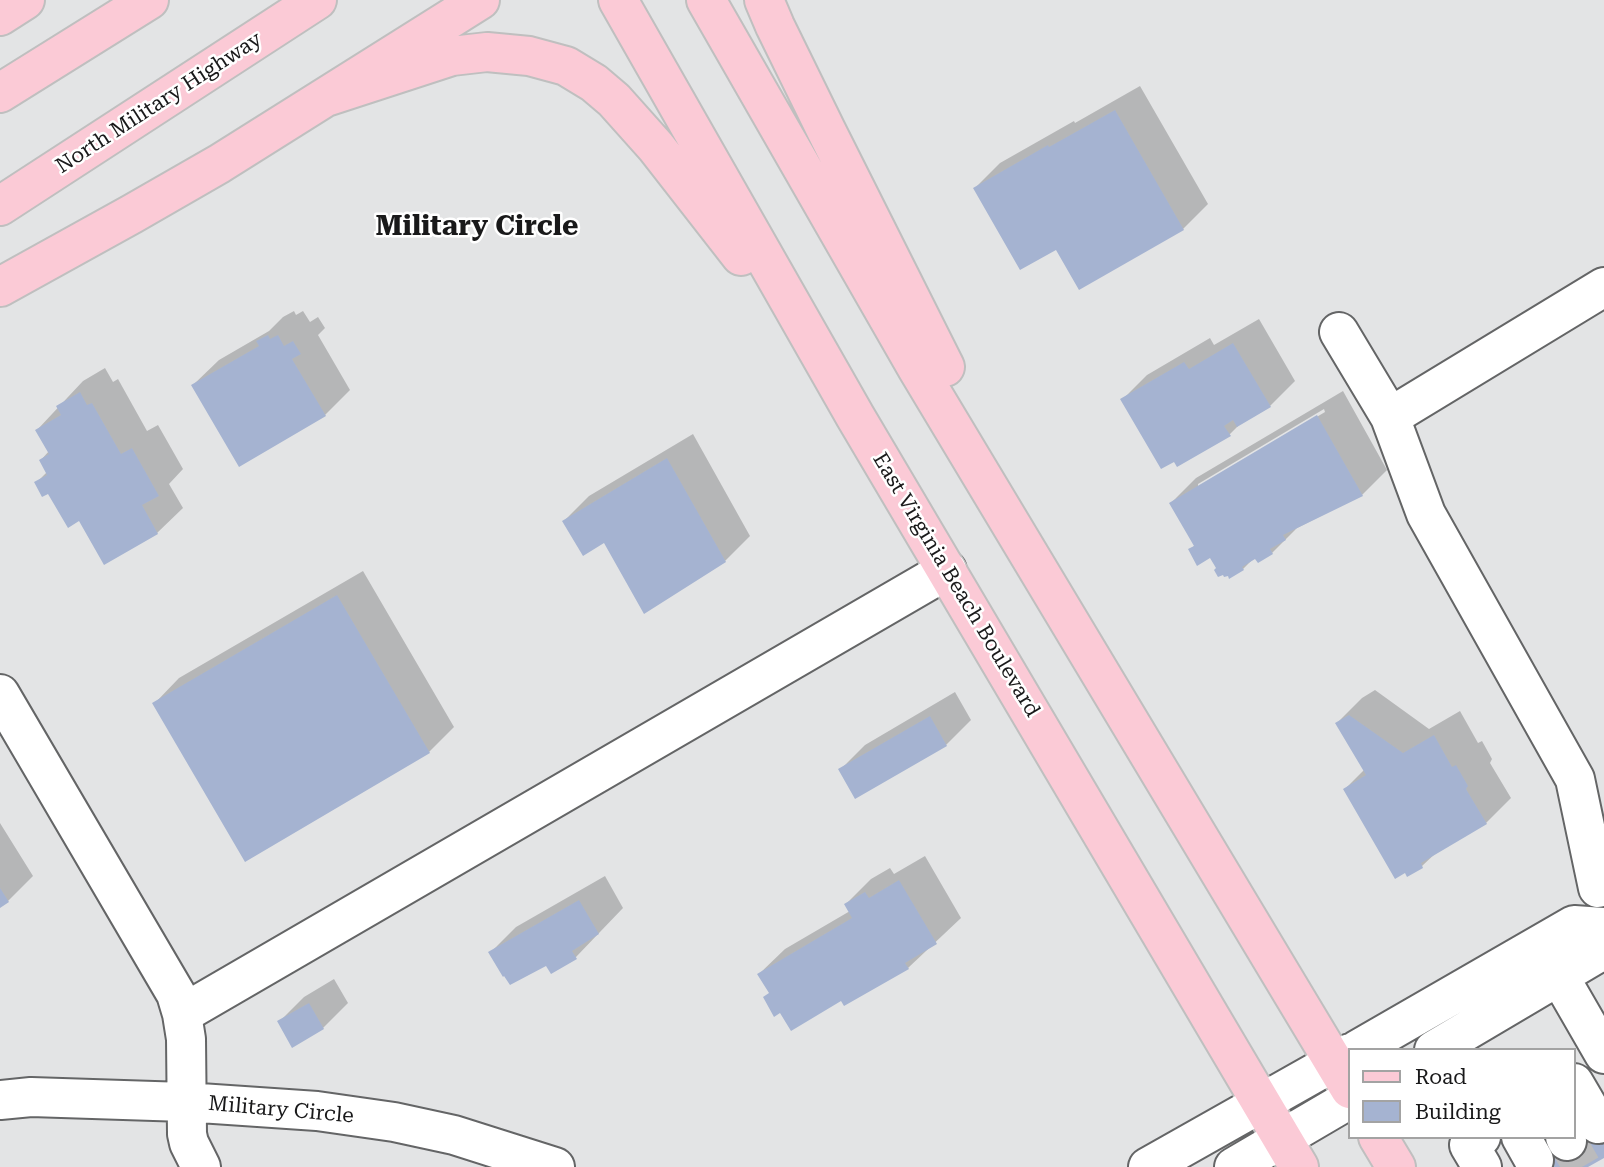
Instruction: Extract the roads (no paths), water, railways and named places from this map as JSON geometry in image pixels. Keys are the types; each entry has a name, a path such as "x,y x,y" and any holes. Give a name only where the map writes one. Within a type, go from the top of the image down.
{"main road":[{"path":"0,5 7,0"},
{"path":"0,16 25,0"},
{"path":"0,93 149,0"},
{"path":"0,287 209,170 480,0"},
{"name":"East Virginia Beach Boulevard","path":"618,0 827,367 1291,1153"},
{"path":"706,0 917,368 1158,770 1348,1064"},
{"path":"764,0 982,443 1010,520"},
{"name":"North Military Highway","path":"0,205 304,8"},
{"path":"326,97 452,56 487,52 529,55 566,66 594,83 614,100 656,147 827,367"},
{"path":"1379,1139 1396,1167"}],"street":[{"path":"1390,417 1604,286"},
{"path":"1339,332 1390,417 1426,514 1575,779 1602,888"},
{"path":"182,1014 947,570"},
{"path":"0,694 176,994 186,1039 187,1134 201,1167"},
{"path":"1374,1048 1574,925 1604,927"},
{"path":"1437,1048 1593,956 1604,938"},
{"path":"1559,976 1604,1054"},
{"path":"1576,1080 1604,1061"},
{"path":"1148,1167 1262,1102 1348,1064"},
{"name":"Military Circle","path":"0,1100 32,1097 186,1102 317,1111 394,1122 454,1135 555,1167"},
{"path":"1234,1167 1291,1153 1348,1102"},
{"path":"1576,1116 1577,1134"},
{"path":"1478,1139 1469,1145 1482,1167"}],"tunnel":[{"path":"1567,1141 1582,1167"}],"district":[{"name":"Military Circle","path":"477,227"}]}
